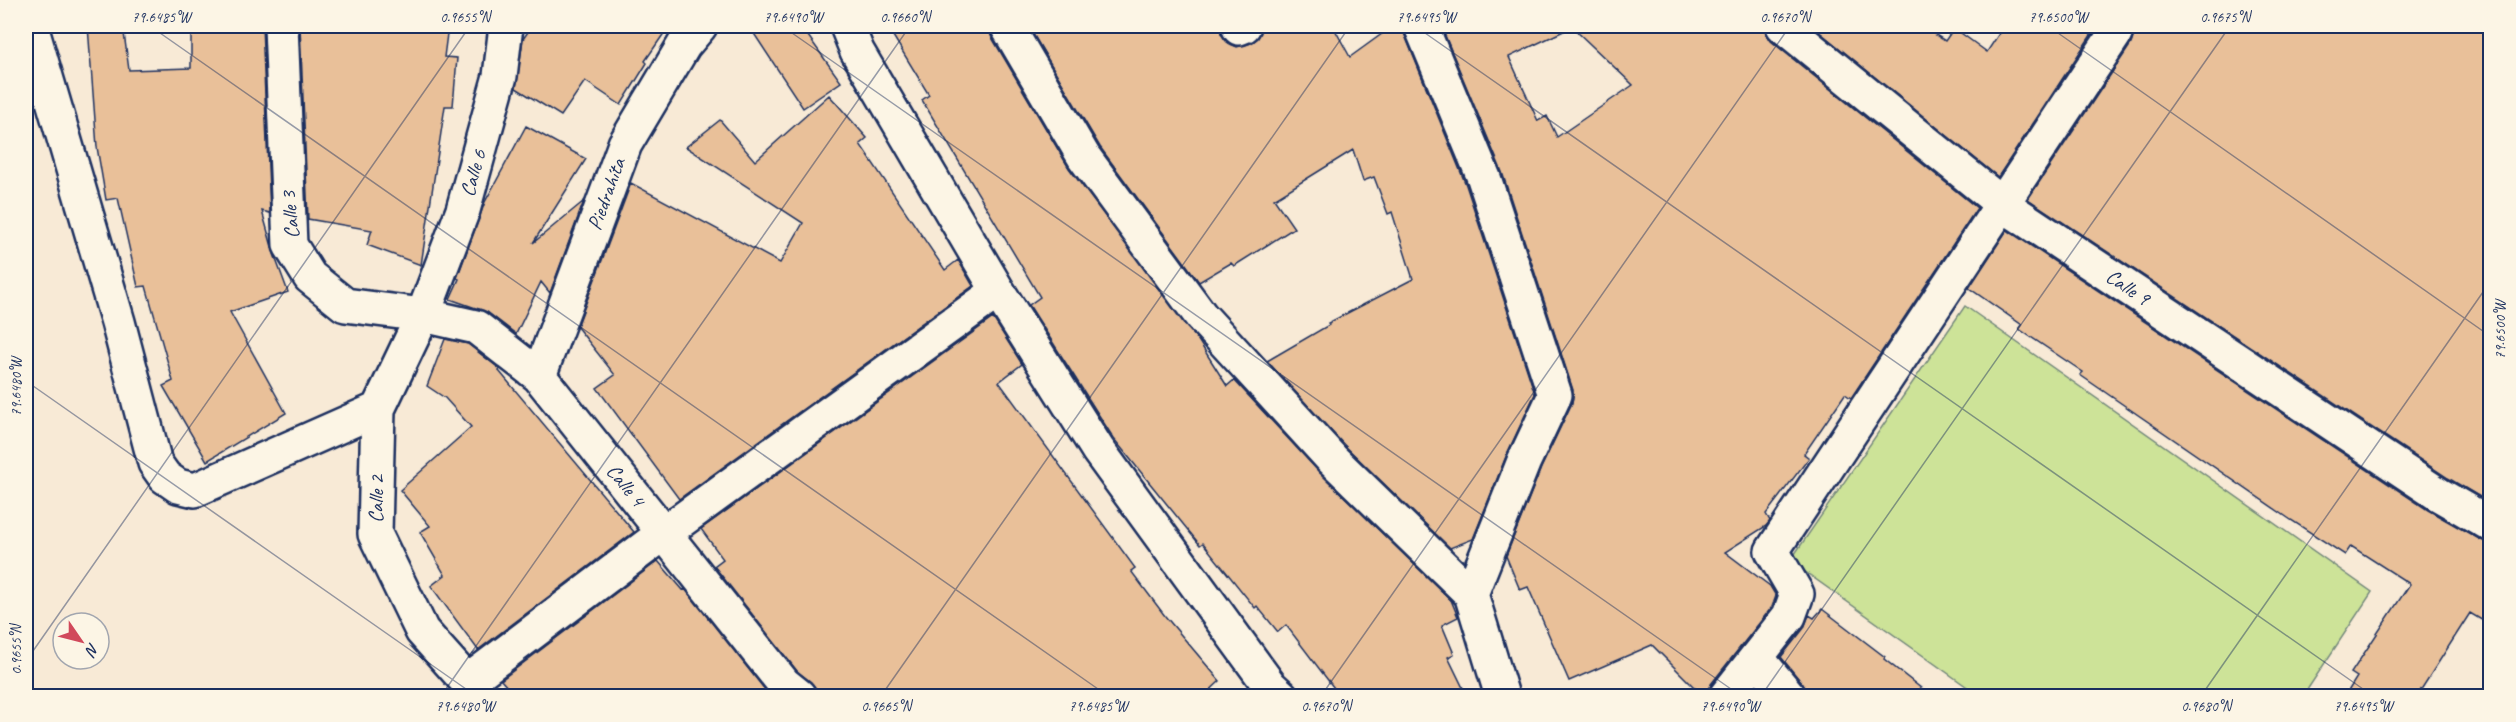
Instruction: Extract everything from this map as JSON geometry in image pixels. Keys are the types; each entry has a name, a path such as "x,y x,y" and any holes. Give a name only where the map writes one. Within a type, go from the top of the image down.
{"street":[{"path":"31,26 118,322 147,438 155,463 165,477 178,486 195,490 378,409"},
{"name":"Calle 3","path":"281,26 290,245 310,277 345,305 423,315"},
{"name":"Calle 6","path":"423,315 463,210 500,76 506,26"},
{"name":"Piedrahíta","path":"538,376 625,144 684,45 700,26"},
{"path":"847,26 857,51 998,291 1098,450 1270,686 1281,696"},
{"path":"1007,26 1084,157 1201,316 1332,459 1471,594 1502,696"},
{"path":"1421,26 1484,178 1556,395 1524,461 1471,594"},
{"name":"Calle 9","path":"1783,26 2002,204 2438,494 2490,524"},
{"path":"1726,696 1789,616 1797,594 1772,551 2115,34 2116,26"},
{"path":"474,689 664,533 998,291"},
{"name":"Calle 2","path":"423,315 378,409 375,534 422,631 474,689"},
{"name":"Calle 4","path":"423,315 476,327 538,376 784,684 799,696"},
{"path":"1757,658 1789,696"}],"green space":[{"path":"1965,306 2372,592 2303,696 1980,696 1790,561"}],"building":[{"path":"88,26 123,26 129,70 191,68 191,26 262,26 270,213 262,211 288,292 230,312 286,413 207,461 163,386 173,381 146,286 138,287 118,198 106,200 97,147"},
{"path":"300,26 448,26 444,57 457,58 453,106 445,106 421,265 367,245 372,230 308,219"},
{"path":"532,26 669,26 645,61 647,63 621,105 585,81 561,116 516,88 523,39"},
{"path":"749,26 801,26 841,82 803,108"},
{"path":"887,26 988,26 991,36 1069,168 1198,340 1227,386 1234,380 1319,472 1451,600 1458,617 1442,625 1454,654 1448,657 1467,696 1340,696 1286,625 1278,632 1257,606 1255,608 1203,543 1200,545 1114,439 1029,305 1040,297 922,100 929,95"},
{"path":"1028,26 1220,26 1221,34 1227,42 1237,47 1251,43 1258,38 1262,26 1333,26 1350,57 1393,26 1403,26 1466,185 1535,394 1507,454 1473,539 1450,548 1345,446 1267,361 1329,325 1328,323 1413,279 1392,212 1388,214 1374,177 1363,181 1353,150 1274,199 1294,228 1234,266 1231,263 1199,282 1100,147"},
{"path":"1441,26 1765,26 1771,41 1977,208 1851,398 1845,394 1804,454 1809,458 1766,514 1770,521 1766,526 1725,552 1770,586 1776,596 1772,607 1711,684 1708,696 1703,696 1652,645 1569,681 1528,587 1520,590 1506,556 1541,468 1572,403 1573,390 1502,172","holes":["1572,27 1633,85 1557,137 1547,116 1538,121 1509,57"]},
{"path":"1812,26 1922,26 1945,41 1954,28 1987,52 2004,26 2097,26 1998,177"},
{"path":"2137,26 2490,26 2490,503 2448,478 2028,199 2131,44"},
{"path":"829,95 867,138 860,144 945,270 958,260 973,286 679,499 597,388 615,375 577,327 631,183 780,263 803,223 686,147 720,120 755,161"},
{"path":"526,126 586,159 533,243 584,201 550,293 541,282 516,334 487,312 450,299 485,202"},
{"path":"2007,230 2428,510 2490,543 2490,625 2470,613 2417,696 2345,696 2357,677 2351,673 2410,584 2351,546 2345,555 2291,520 2080,375 2083,372 2019,329 2022,325 1969,288"},
{"path":"993,318 1022,364 999,382 1135,568 1131,571 1165,616 1220,681 1204,696 817,696 816,689 811,682 797,671 714,566 723,559 701,529"},
{"path":"445,339 468,344 500,369 499,371 634,532 478,650 431,586 445,575 420,532 430,526 400,490 471,427 445,398 427,386"},
{"path":"658,561 683,590 685,589 770,696 515,696 501,680"},
{"path":"1822,609 1931,696 1807,696 1803,684 1781,657 1804,628 1809,615 1814,618"},
{"path":"1757,687 1765,696 1749,696"}]}
